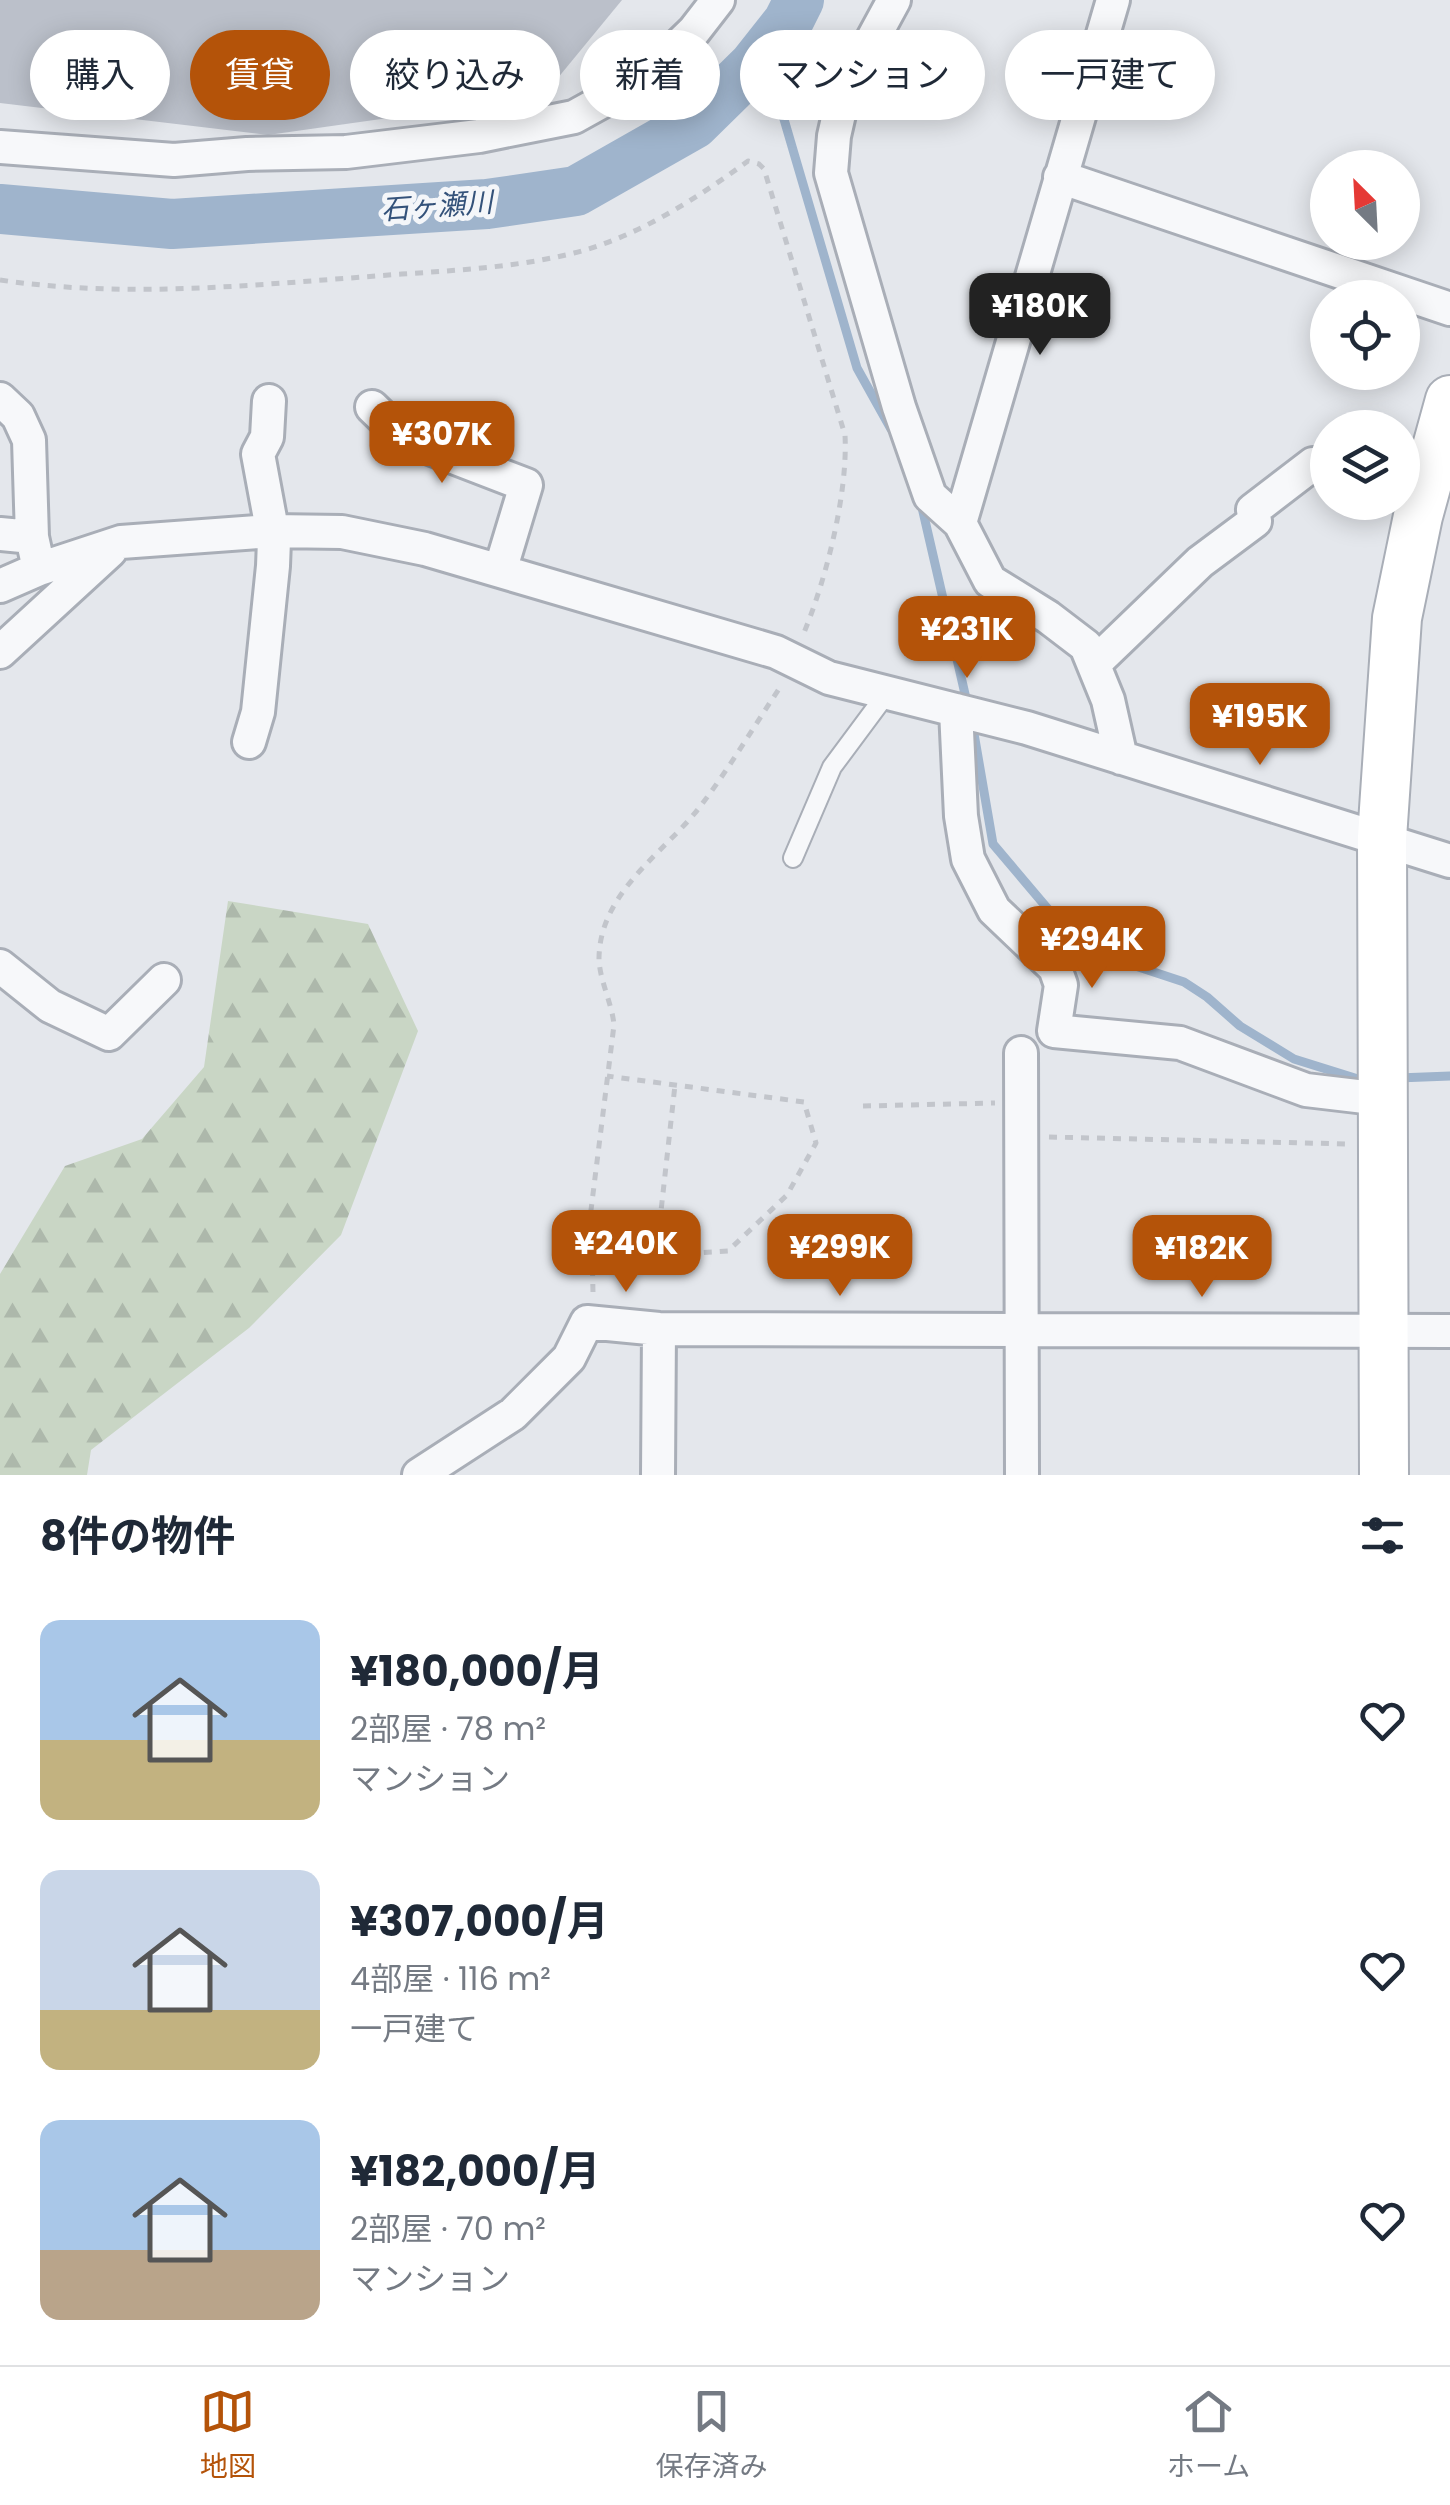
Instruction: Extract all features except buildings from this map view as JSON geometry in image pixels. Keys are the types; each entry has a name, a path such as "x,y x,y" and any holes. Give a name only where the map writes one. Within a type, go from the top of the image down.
{"street":[{"path":"0,147 174,160 346,152 479,136 574,117 630,86 662,62 718,0"},
{"path":"894,0 844,92 831,173 899,408 930,496 960,522 990,581 1086,646 1108,700 1121,758"},
{"path":"960,522 1113,0"},
{"path":"1060,177 1450,309"},
{"path":"0,399 18,416 29,440 24,547 0,586"},
{"path":"1384,1475 1382,838 1397,618 1418,516 1450,400"},
{"path":"249,742 258,712 272,566 272,530 258,454 267,436 269,401"},
{"path":"372,407 404,438 526,485 500,571"},
{"path":"1095,663 1200,562 1255,521 1253,510 1310,467"},
{"path":"24,547 272,530 342,532 425,549 776,652 829,678 1027,728 1450,861"},
{"path":"0,652 121,542"},
{"path":"956,710 968,859 994,910 1055,968 1061,985 1054,1031 1180,1044 1382,1122"},
{"path":"0,966 50,1006 109,1034 164,980"},
{"path":"1021,1053 1022,1475"},
{"path":"420,1475 513,1414 569,1358 587,1322 659,1330 1450,1331"},
{"path":"658,1475 659,1330"}],"lane":[{"path":"793,858 832,767 882,705 887,693"}],"path":[{"path":"0,280 111,291 179,291 510,266 614,240 707,191 748,161 760,164 764,170 845,435 844,476 820,594 788,675 699,808 633,880 608,914 599,959 614,1025 591,1210 593,1301 587,1322"},
{"path":"592,1259 728,1250 787,1196 816,1142 804,1102 608,1076"},
{"path":"656,1256 675,1085"},
{"path":"863,1106 1021,1120 1174,1142 1382,1122"}],"green space":[{"path":"228,901 368,924 418,1031 341,1235 249,1328 91,1450 87,1475 0,1475 0,1274 65,1166 142,1139 204,1067"}],"waterway":[{"name":"石ヶ瀬川","path":"0,209 172,224 487,204 576,191 694,124 754,65 788,22 799,0"},
{"path":"784,120 857,368 891,429"},
{"path":"921,503 968,707"},
{"path":"972,722 993,844 1081,948 1184,982 1240,1026 1294,1059 1367,1079"},
{"path":"1398,1078 1450,1076"}]}
